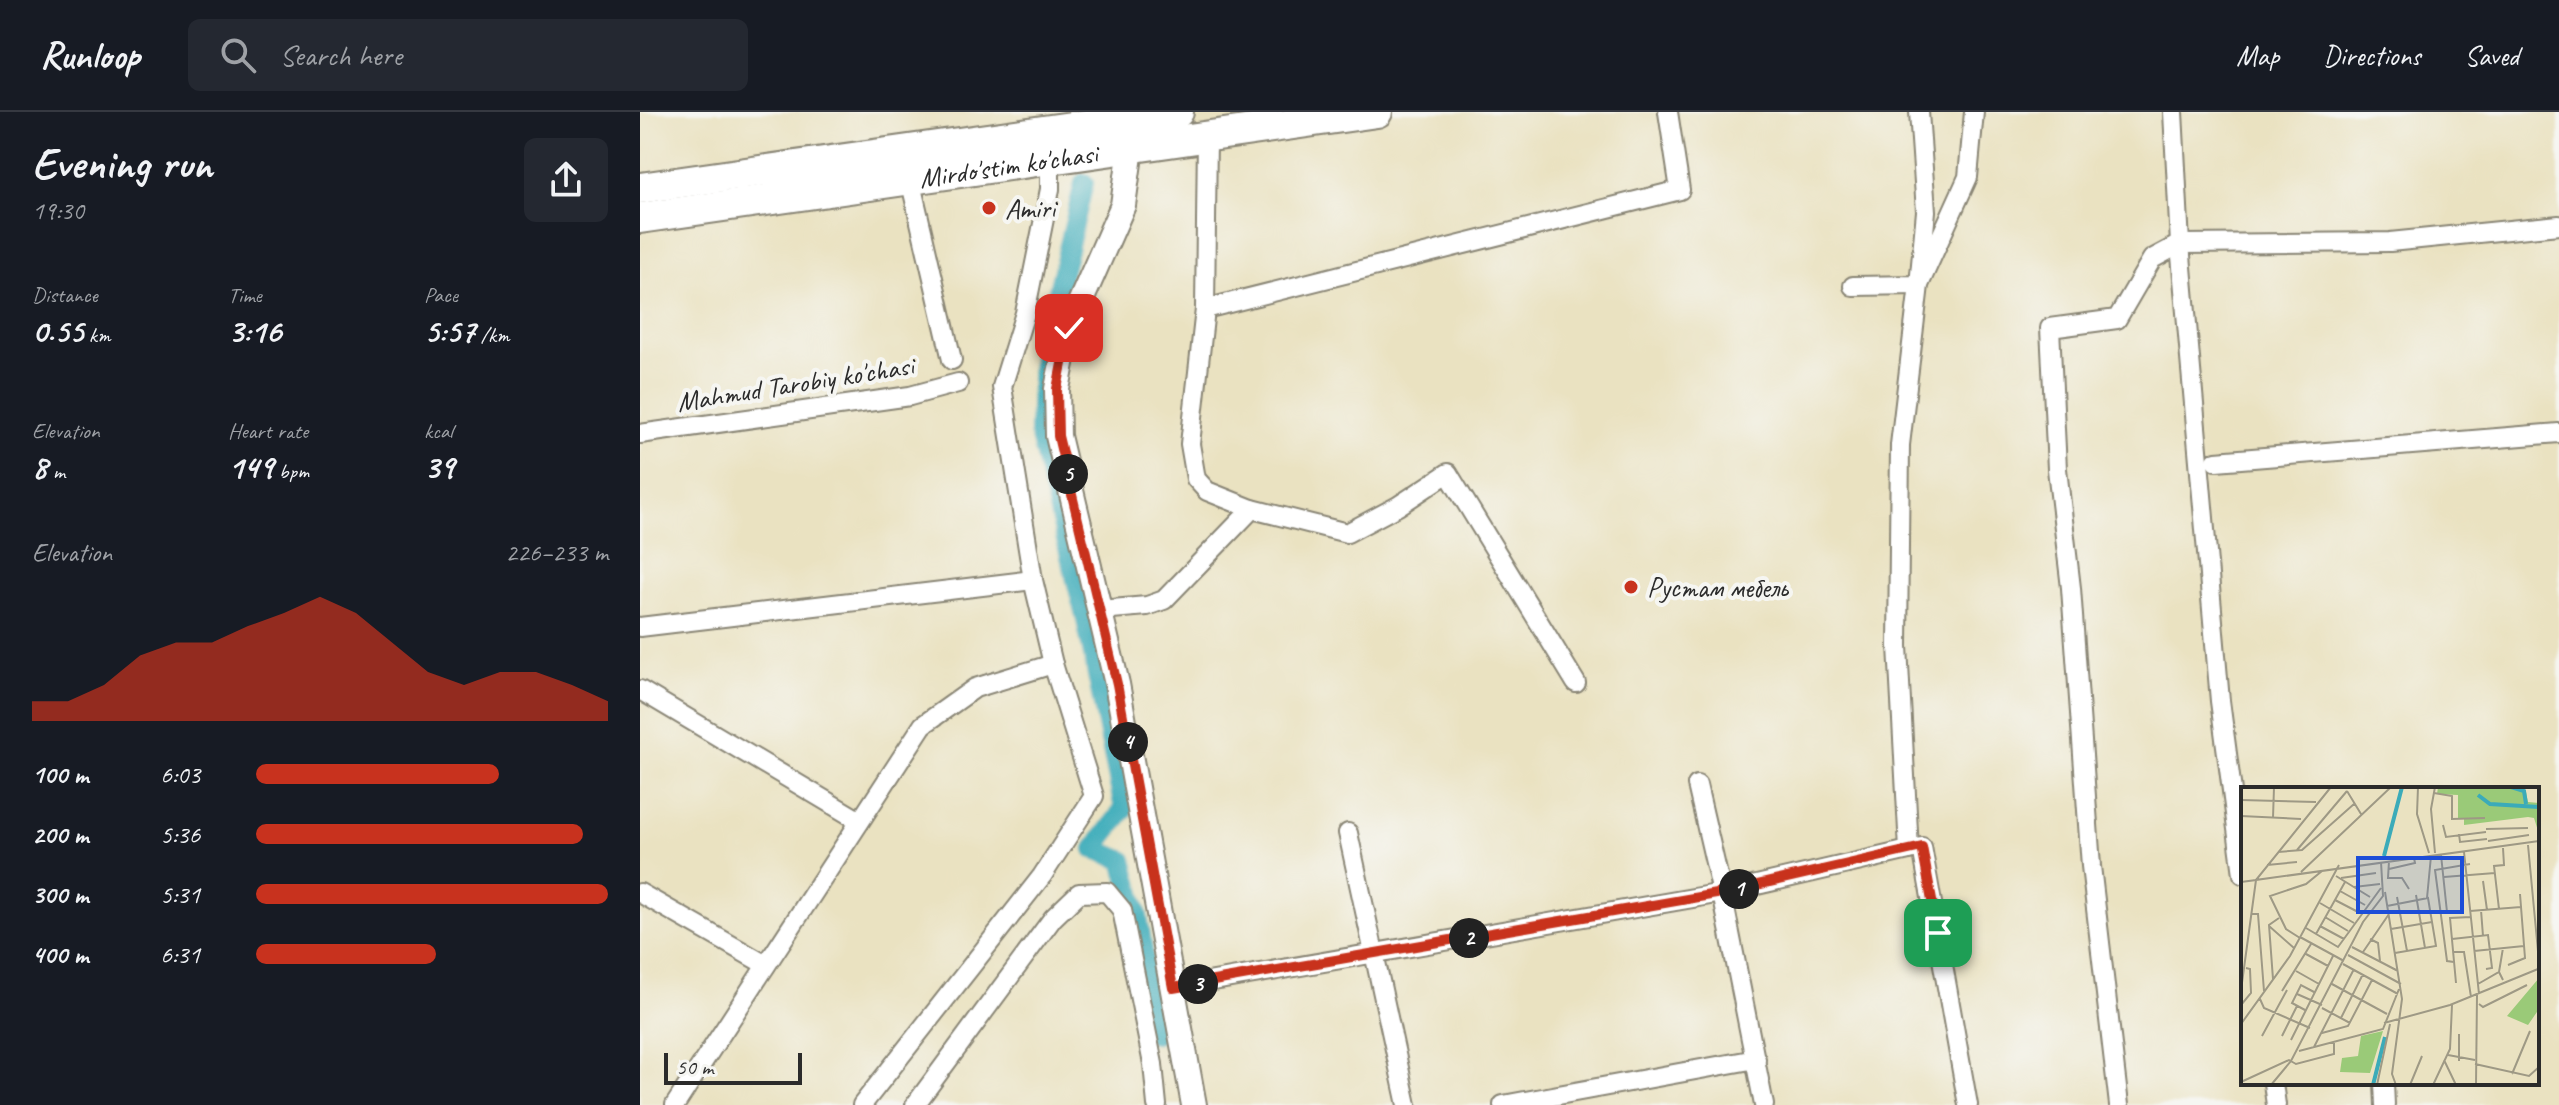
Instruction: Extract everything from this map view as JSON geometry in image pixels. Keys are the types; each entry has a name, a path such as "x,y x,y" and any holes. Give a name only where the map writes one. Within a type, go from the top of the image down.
{"main road":[{"name":"Mirdo'stim ko'chasi","path":"640,188 1178,112"},
{"name":"Mirdo'stim ko'chasi","path":"640,218 1377,112"}],"street":[{"path":"1205,309 1680,190 1668,112"},
{"path":"1909,850 1898,646 1900,445 1926,211 1919,112"},
{"path":"1919,285 1968,177 1974,112"},
{"path":"2173,112 2180,244 2220,701 2241,859"},
{"path":"1207,136 1205,309 1190,444 1196,479 1207,491 1252,509 1347,533 1398,506 1448,473 1576,683"},
{"path":"1131,148 1123,205 1069,328 1057,389 1058,436 1100,610 1194,1105"},
{"path":"862,1105 1042,876 1094,796 1053,664 1033,580 1002,387 1025,313 1050,189 1050,159"},
{"name":"Mahmud Tarobiy ko'chasi","path":"910,179 952,360"},
{"path":"2119,1105 2091,866 2071,588 2057,469 2050,328 2117,319 2152,259 2180,244 2390,242 2559,225"},
{"path":"1853,286 1919,285"},
{"name":"Mahmud Tarobiy ko'chasi","path":"640,434 910,396 958,383"},
{"path":"2216,461 2559,433"},
{"path":"1100,610 1147,606 1164,600 1252,509"},
{"path":"640,627 1033,580"},
{"path":"675,1105 923,725 975,688 1053,664"},
{"path":"640,690 860,821"},
{"path":"1697,785 1764,1105"},
{"path":"1348,833 1407,1105"},
{"path":"1173,988 1722,893 1922,847 1968,1105"},
{"path":"915,1105 1053,918 1079,893 1107,892 1122,910 1153,1064 1157,1105"},
{"path":"640,893 766,965"},
{"path":"1503,1105 1756,1059"},
{"path":"2273,1085 2276,1105"},
{"path":"2384,1085 2385,1105"}],"waterway":[{"path":"1084,183 1042,357 1039,432 1086,620 1124,809 1094,849 1123,860 1138,916 1155,1034"}],"place":[{"name":"Amiri","path":"989,208"},
{"name":"Рустам мебель","path":"1631,587"}],"route":[{"path":"1069,328 1057,389 1058,436 1117,684 1173,988 1722,893 1922,847 1938,933"}]}
